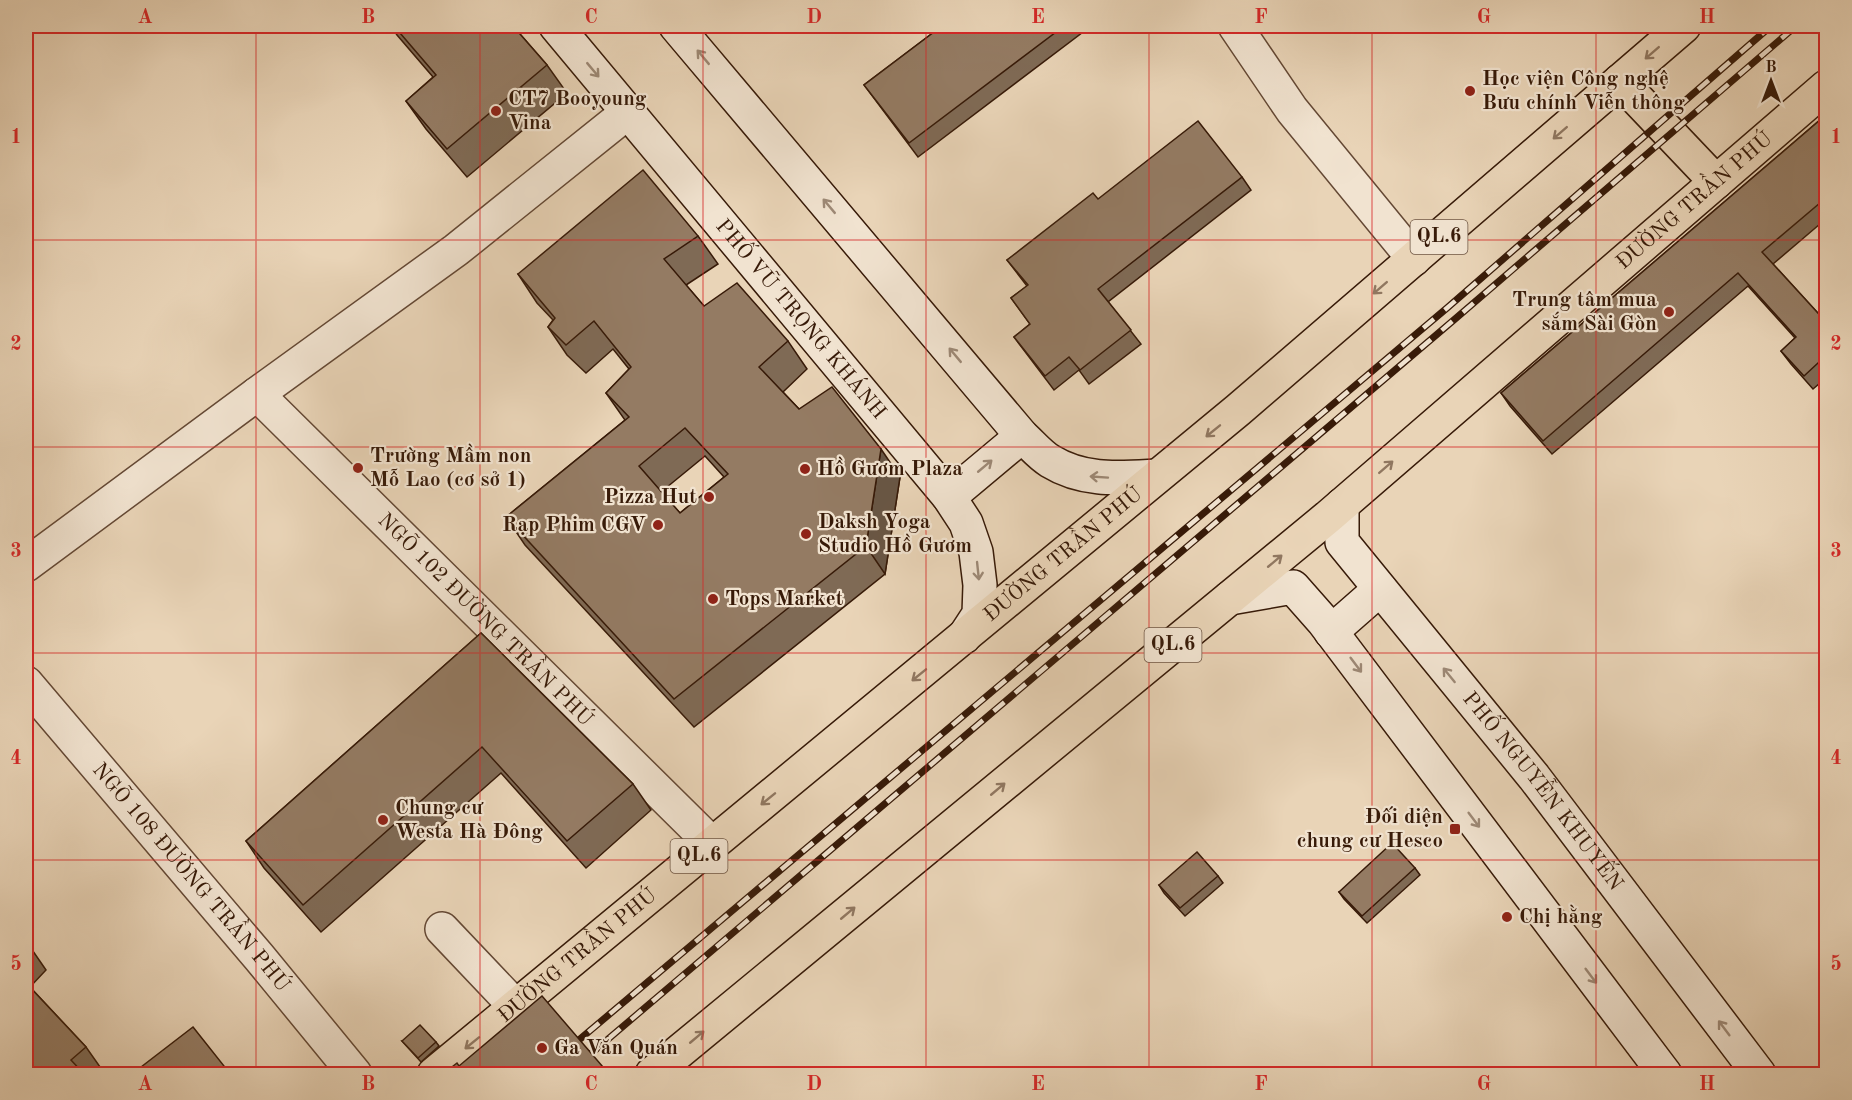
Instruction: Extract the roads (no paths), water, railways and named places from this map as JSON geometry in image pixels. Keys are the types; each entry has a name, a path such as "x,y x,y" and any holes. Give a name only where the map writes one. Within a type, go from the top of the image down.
{"highway":[{"name":"ĐƯỜNG TRẦN PHÚ","path":"434,1074 1238,410 1684,26"},
{"path":"1620,81 1716,182"},
{"name":"ĐƯỜNG TRẦN PHÚ","path":"652,1074 1342,505 1827,87"}],"street":[{"name":"PHỐ VŨ TRỌNG KHÁNH","path":"556,26 949,497 966,523 976,552 980,585 979,614 964,637"},
{"path":"676,26 1022,436 1049,460 1071,472 1093,478 1157,476"},
{"path":"1235,26 1292,110 1414,259"},
{"path":"26,565 456,250 628,112"},
{"name":"NGÕ 102 ĐƯỜNG TRẦN PHÚ","path":"257,394 712,844"},
{"path":"949,497 1022,436"},
{"name":"PHỐ NGUYỄN KHUYẾN","path":"1342,505 1342,542 1534,777 1759,1074"},
{"path":"1230,598 1293,587 1331,632 1665,1074"},
{"path":"1331,632 1380,589"},
{"name":"NGÕ 108 ĐƯỜNG TRẦN PHÚ","path":"26,682 355,1074"},
{"path":"442,929 516,1007"}],"railway":[{"path":"567,1050 1447,308 1771,26"},
{"path":"567,1074 1796,26"}],"place":[{"name":"Học viện Công nghệ Bưu chính Viễn thông","path":"1470,91"},
{"name":"CT7 Booyoung Vina","path":"496,111"},
{"name":"Trung tâm mua sắm Sài Gòn","path":"1669,312"},
{"name":"Trường Mầm non Mỗ Lao (cơ sở 1)","path":"358,468"},
{"name":"Hồ Gươm Plaza","path":"805,469"},
{"name":"Pizza Hut","path":"709,497"},
{"name":"Rạp Phim CGV","path":"658,525"},
{"name":"Daksh Yoga Studio Hồ Gươm","path":"806,534"},
{"name":"Tops Market","path":"713,599"},
{"name":"Chung cư Westa Hà Đông","path":"383,820"},
{"name":"Đối diện chung cư Hesco","path":"1455,829"},
{"name":"Chị hằng","path":"1507,917"},
{"name":"Ga Văn Quán","path":"542,1048"}]}
